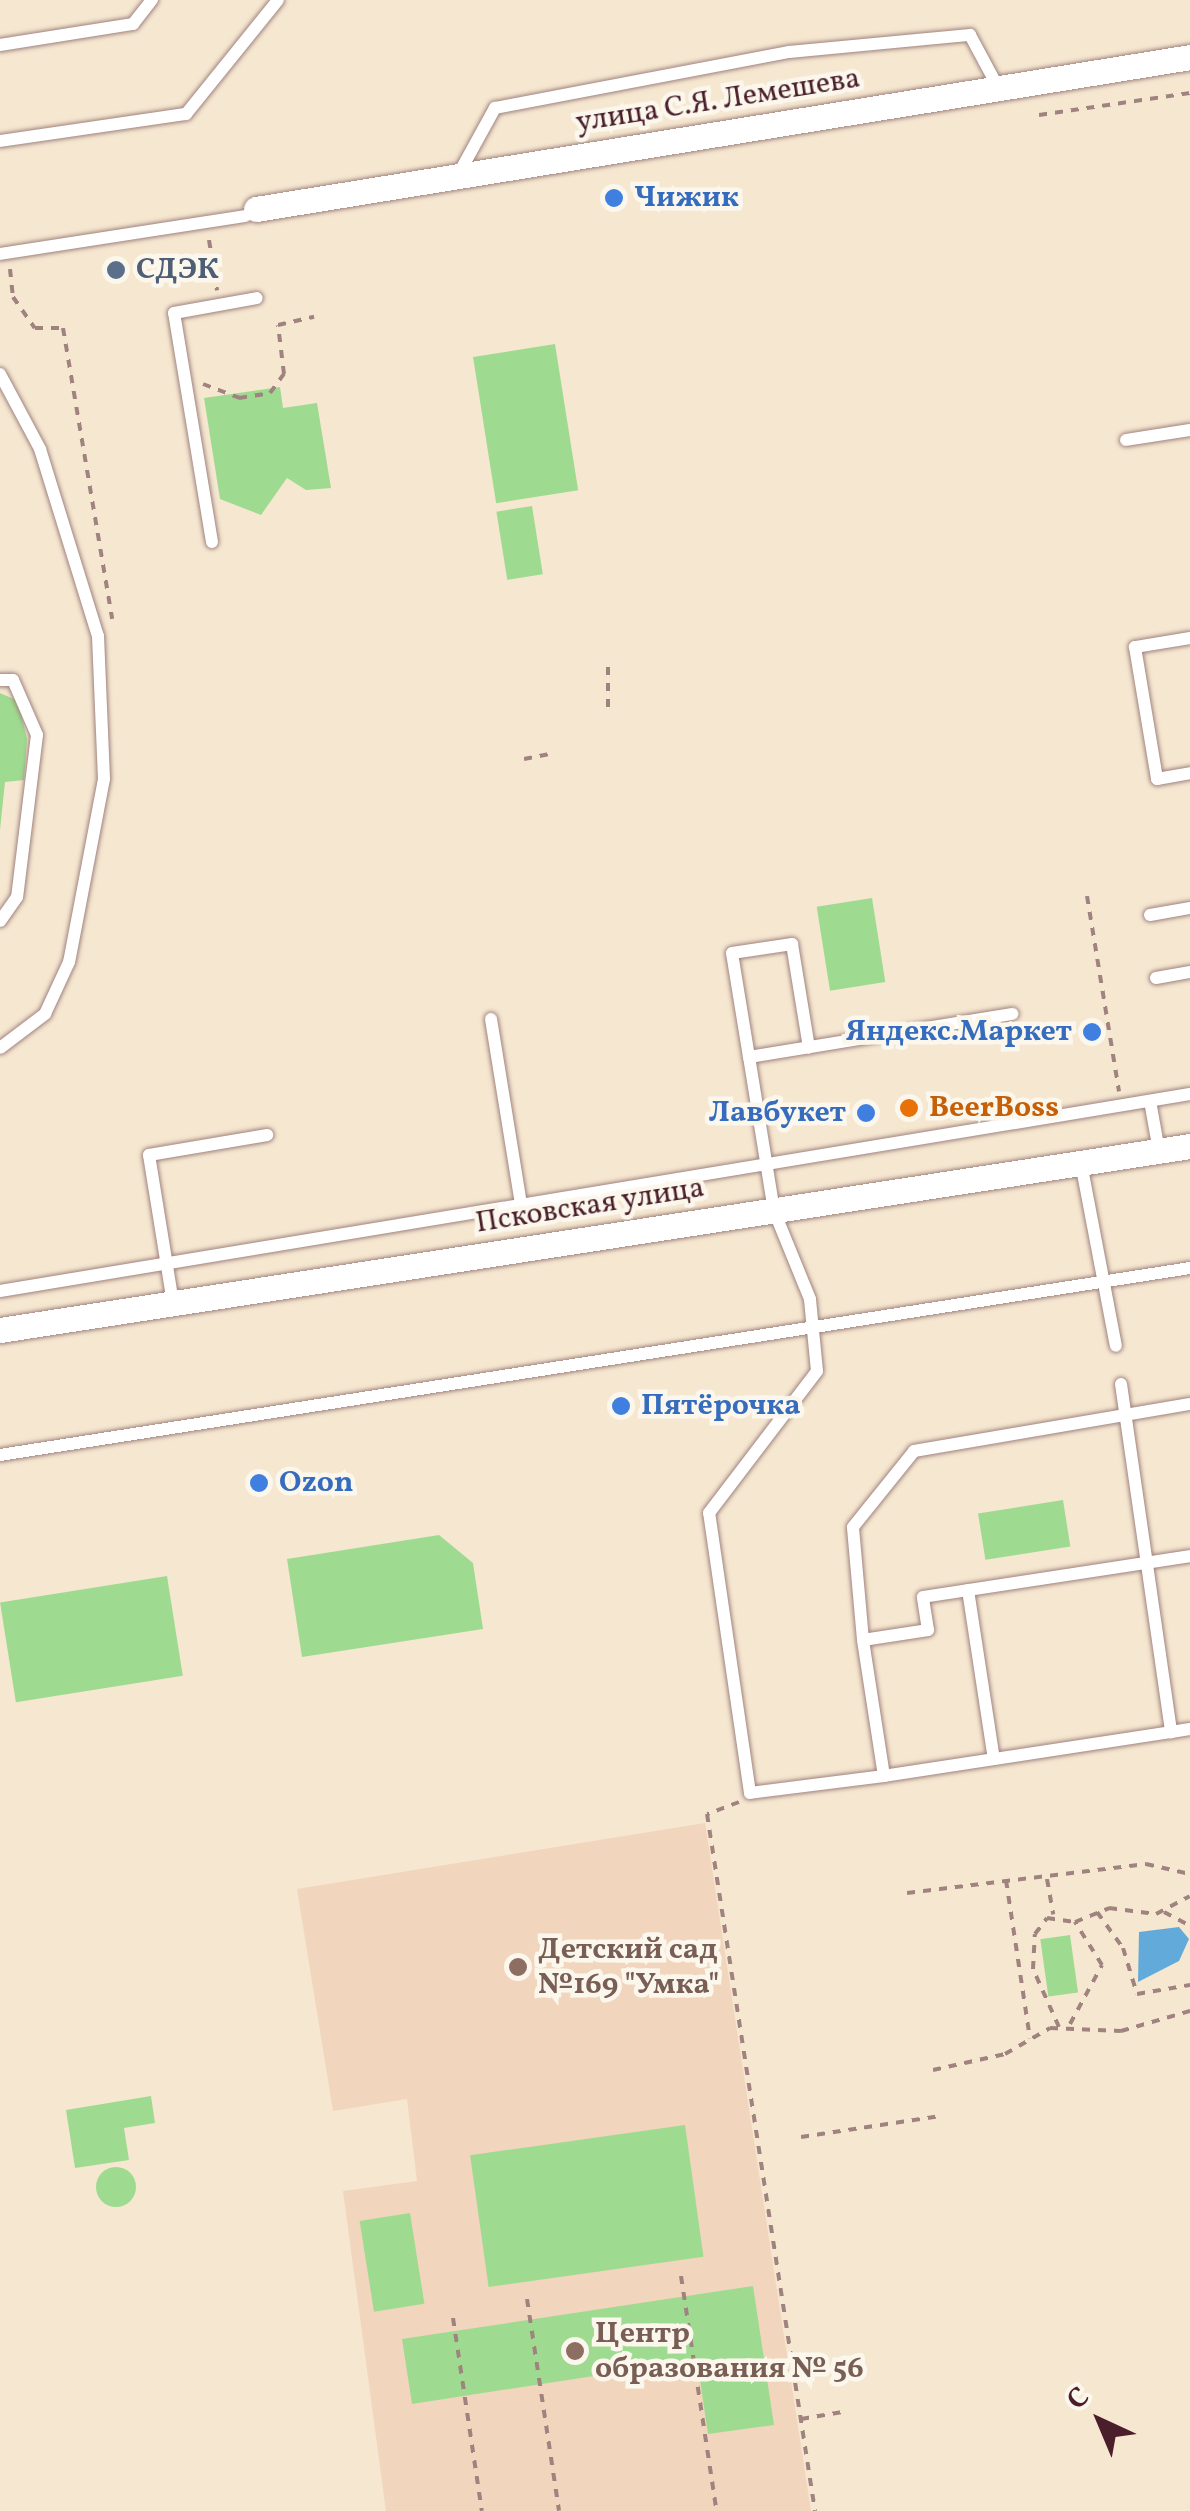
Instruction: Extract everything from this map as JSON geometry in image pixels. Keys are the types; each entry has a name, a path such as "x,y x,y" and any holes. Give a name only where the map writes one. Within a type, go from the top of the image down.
{"street":[{"name":"улица С.Я. Лемешева","path":"251,212 1190,57"},
{"name":"Псковская улица","path":"0,1330 1190,1146"}],"lane":[{"path":"0,45 133,24 152,0"},
{"path":"0,141 186,114 278,0"},
{"path":"457,176 494,108 789,52 970,35 998,89"},
{"path":"0,254 251,212"},
{"path":"212,542 174,313 257,298"},
{"path":"0,374 40,448 98,636 104,779 68,962 45,1014 0,1048"},
{"path":"1126,440 1190,430"},
{"path":"1190,638 1136,647 1157,779 1190,773"},
{"path":"0,680 14,680 37,734 17,897 0,921"},
{"path":"1150,915 1190,908"},
{"path":"808,1048 792,944 732,954 774,1210 813,1329 817,1371 709,1513 750,1793 1190,1729"},
{"path":"1156,978 1190,972"},
{"path":"750,1058 1013,1014"},
{"path":"491,1019 521,1205"},
{"path":"0,1291 1190,1094"},
{"path":"1150,1101 1158,1151"},
{"path":"173,1304 149,1155 267,1136"},
{"path":"1081,1163 1116,1346"},
{"path":"0,1456 1190,1268"},
{"path":"1121,1384 1171,1732"},
{"path":"884,1776 863,1640 853,1528 914,1452 1190,1404"},
{"path":"863,1640 928,1630 923,1597 1190,1556"},
{"path":"968,1590 994,1759"}],"path":[{"path":"1039,115 1190,93"},
{"path":"190,240 208,237 220,305"},
{"path":"27,266 8,269 14,298 35,328 62,328 115,636"},
{"path":"185,378 257,400 284,374 278,325 314,317"},
{"path":"608,667 608,707"},
{"path":"524,759 550,754"},
{"path":"1087,896 1120,1096"},
{"path":"750,1793 707,1814 815,2511"},
{"path":"907,1894 1146,1864 1190,1874"},
{"path":"1047,1878 1052,1914 1035,1934 1033,1969 1059,2027"},
{"path":"1006,1880 1030,2040"},
{"path":"1164,1912 1190,1896"},
{"path":"1075,1922 1097,1912 1164,1912 1190,1926"},
{"path":"1097,1912 1123,1948 1137,1994 1190,1985"},
{"path":"1052,1914 1075,1922 1102,1966 1069,2026"},
{"path":"933,2070 1059,2027 1121,2031 1190,2011"},
{"path":"801,2136 940,2116"},
{"path":"682,2276 716,2508"},
{"path":"527,2300 558,2511"},
{"path":"453,2318 482,2511"},
{"path":"800,2419 842,2412"}],"shaded area":[{"name":"Центр образования № 56","path":"705,1823 811,2511 386,2511 343,2191 417,2181 407,2099 333,2111 297,1889"}],"green space":[{"path":"555,344 578,490 496,503 473,357"},
{"path":"280,387 283,408 317,403 331,488 306,490 287,478 261,515 220,499 204,398"},
{"path":"532,506 543,574 507,580 496,512"},
{"path":"0,693 18,701 27,739 24,780 5,782 0,830"},
{"path":"872,898 885,982 830,991 817,907"},
{"path":"1063,1500 1070,1546 985,1560 978,1513"},
{"path":"439,1535 473,1563 483,1629 302,1657 287,1559"},
{"path":"167,1576 183,1676 16,1702 0,1602"},
{"path":"1070,1935 1078,1992 1048,1997 1040,1939"},
{"path":"151,2096 155,2123 124,2128 129,2160 75,2168 66,2110"},
{"path":"685,2125 704,2257 489,2287 470,2155"},
{"path":"116,2167 130,2173 136,2187 130,2201 116,2207 102,2201 96,2187 102,2173"},
{"path":"410,2213 424,2304 374,2312 360,2221"},
{"path":"753,2286 774,2425 708,2434 697,2360 412,2404 402,2339"}],"water":[{"path":"1179,1927 1189,1939 1179,1961 1138,1982 1139,1932"}],"place":[{"name":"Чижик","path":"614,198"},
{"name":"СДЭК","path":"116,270"},
{"name":"Яндекс.Маркет","path":"1092,1032"},
{"name":"BeerBoss","path":"909,1108"},
{"name":"Лавбукет","path":"866,1113"},
{"name":"Пятёрочка","path":"621,1406"},
{"name":"Ozon","path":"259,1483"},
{"name":"Детский сад №169 \"Умка\"","path":"518,1967"},
{"name":"Центр образования № 56","path":"575,2351"}]}
